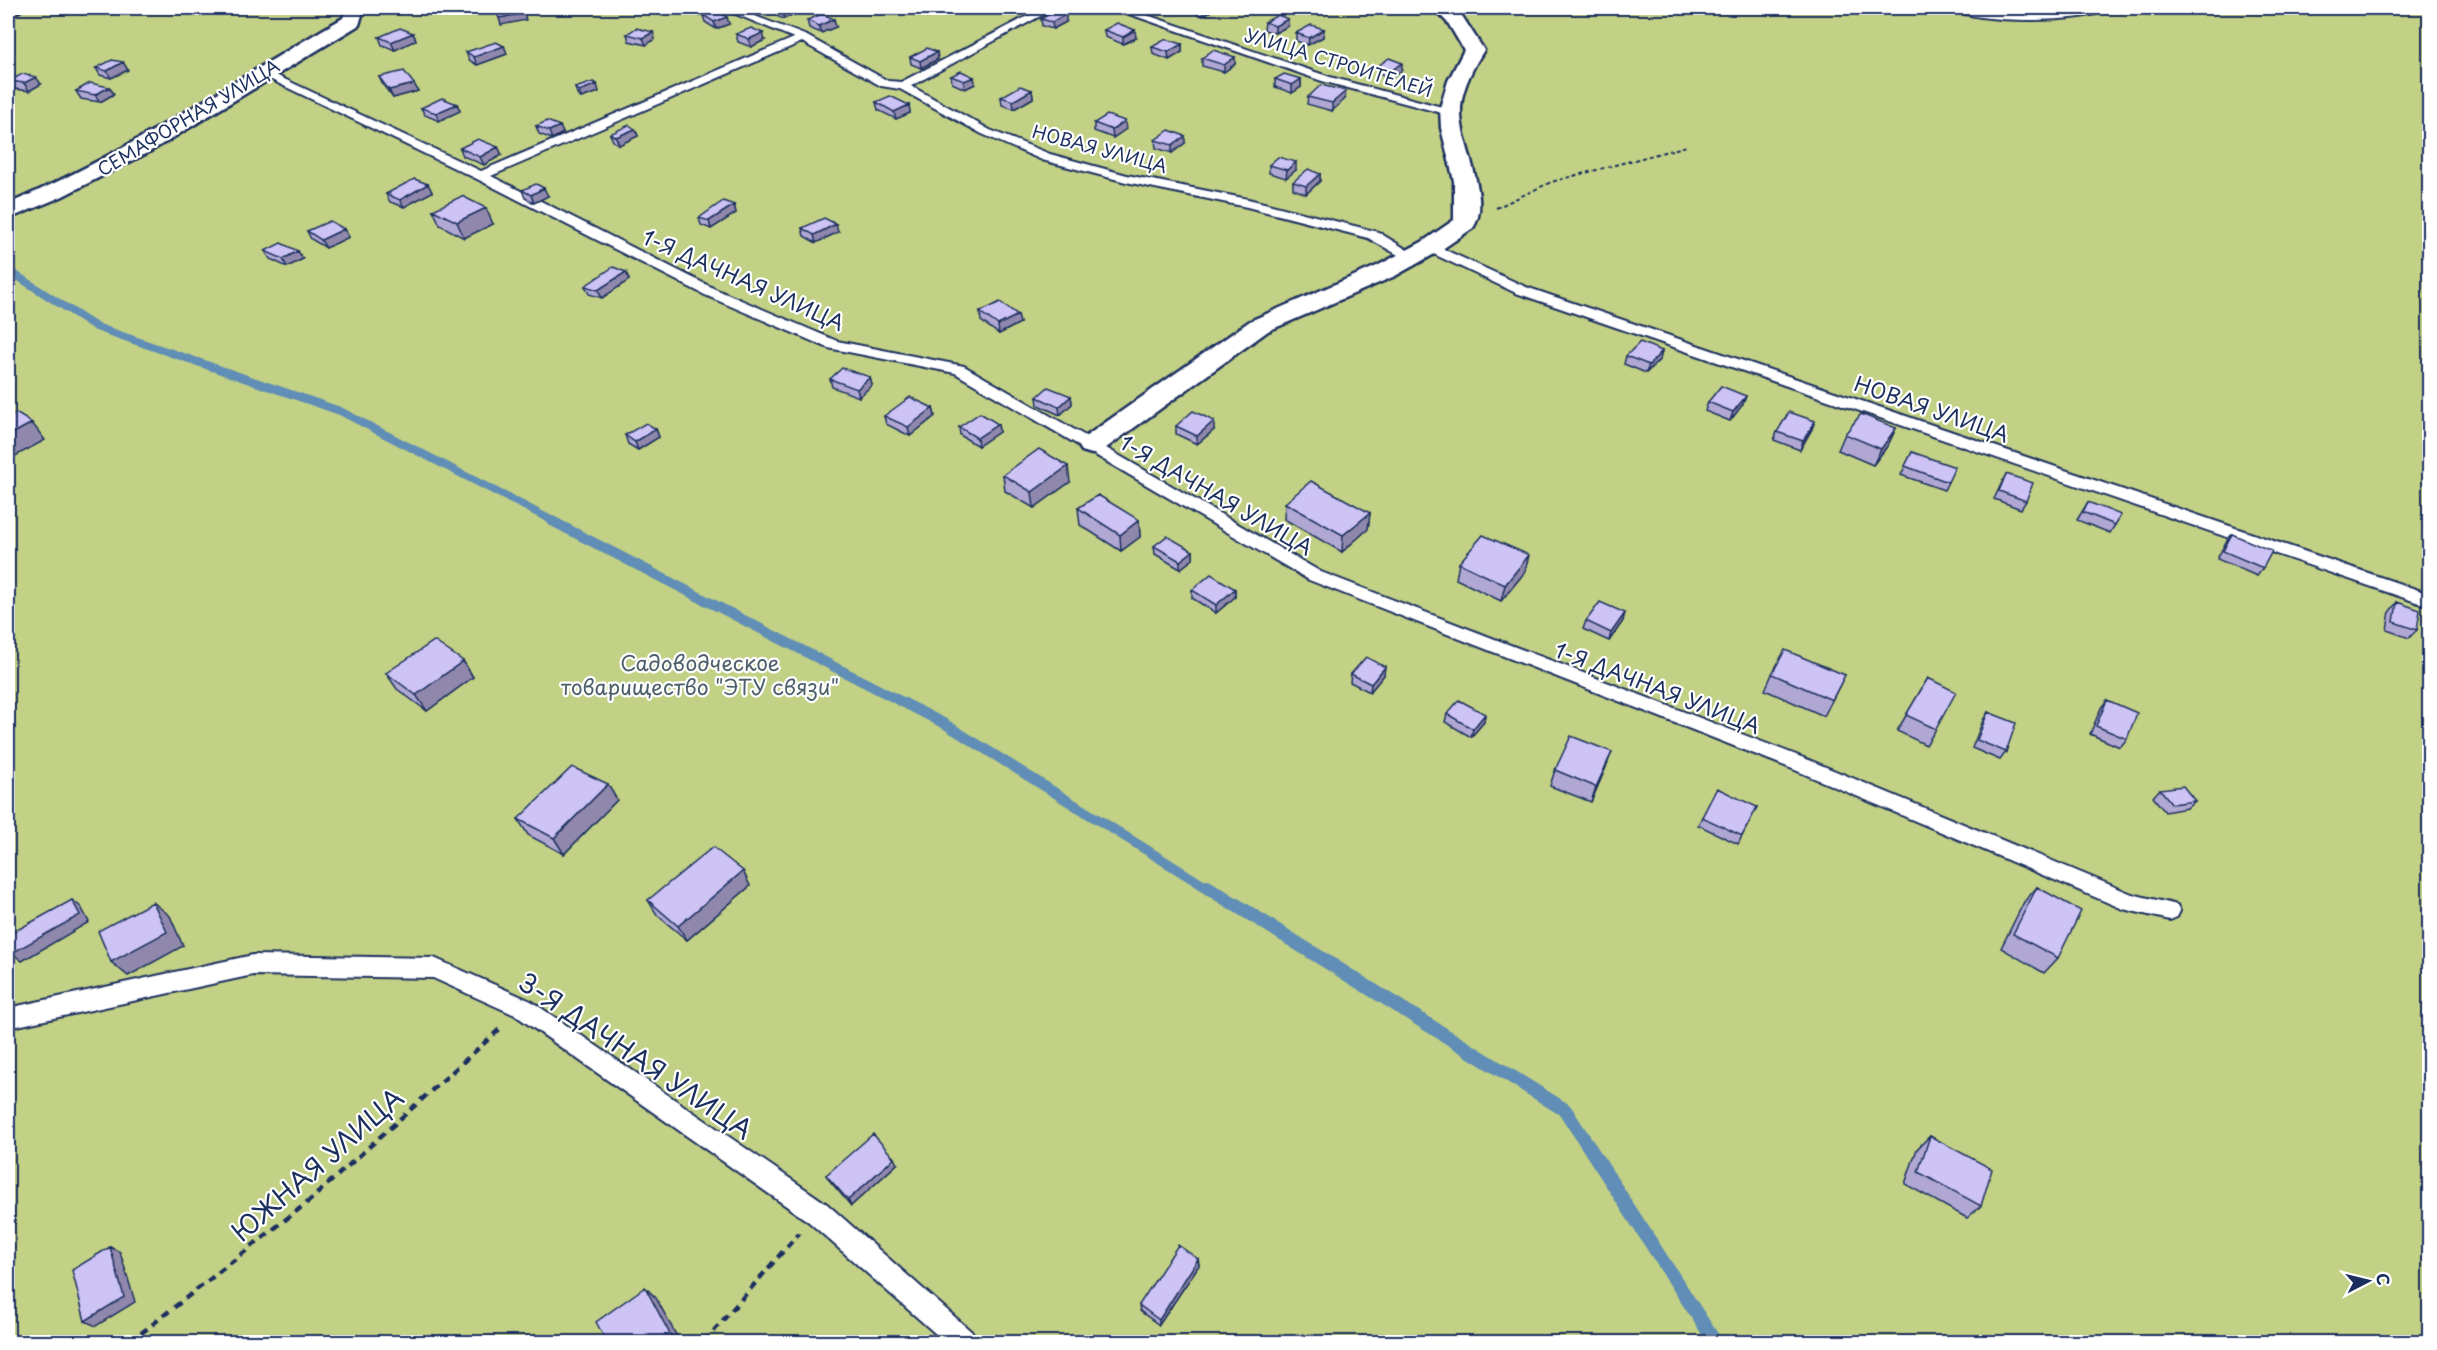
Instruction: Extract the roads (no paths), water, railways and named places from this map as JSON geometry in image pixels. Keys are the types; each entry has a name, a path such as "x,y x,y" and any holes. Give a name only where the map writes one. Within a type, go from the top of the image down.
{"street":[{"name":"СЕМАФОРНАЯ УЛИЦА","path":"8,212 41,199 113,164 352,21 355,8"},
{"path":"1092,445 1259,326 1386,271 1421,252 1465,223 1468,208 1464,171 1449,112 1465,62 1474,50 1455,20 1442,8"}],"lane":[{"name":"НОВАЯ УЛИЦА","path":"726,8 803,38 885,84 903,86 986,132 1046,157 1126,178 1248,203 1374,235 1521,290 2425,599"},
{"path":"903,86 1050,8"},
{"name":"УЛИЦА СТРОИТЕЛЕЙ","path":"1117,8 1326,79 1449,112"},
{"path":"1955,8 1980,14 2026,16 2086,14 2106,8"},
{"path":"481,176 803,38"},
{"name":"1-Я ДАЧНАЯ УЛИЦА","path":"263,73 481,176 710,292 833,345 959,369 1315,576 1802,765 2130,903 2170,911"},
{"name":"3-Я ДАЧНАЯ УЛИЦА","path":"8,1018 253,965 434,968 523,1008 818,1213 964,1342"}],"waterway":[{"path":"8,270 96,327 340,411 555,522"},
{"path":"552,521 945,724 1209,889"},
{"path":"1207,887 1565,1110 1715,1342"}],"railway":[{"path":"8,17 28,8"}],"park label":[{"name":"Садоводческое товарищество \"ЭТУ связи\"","path":"700,674"}]}
